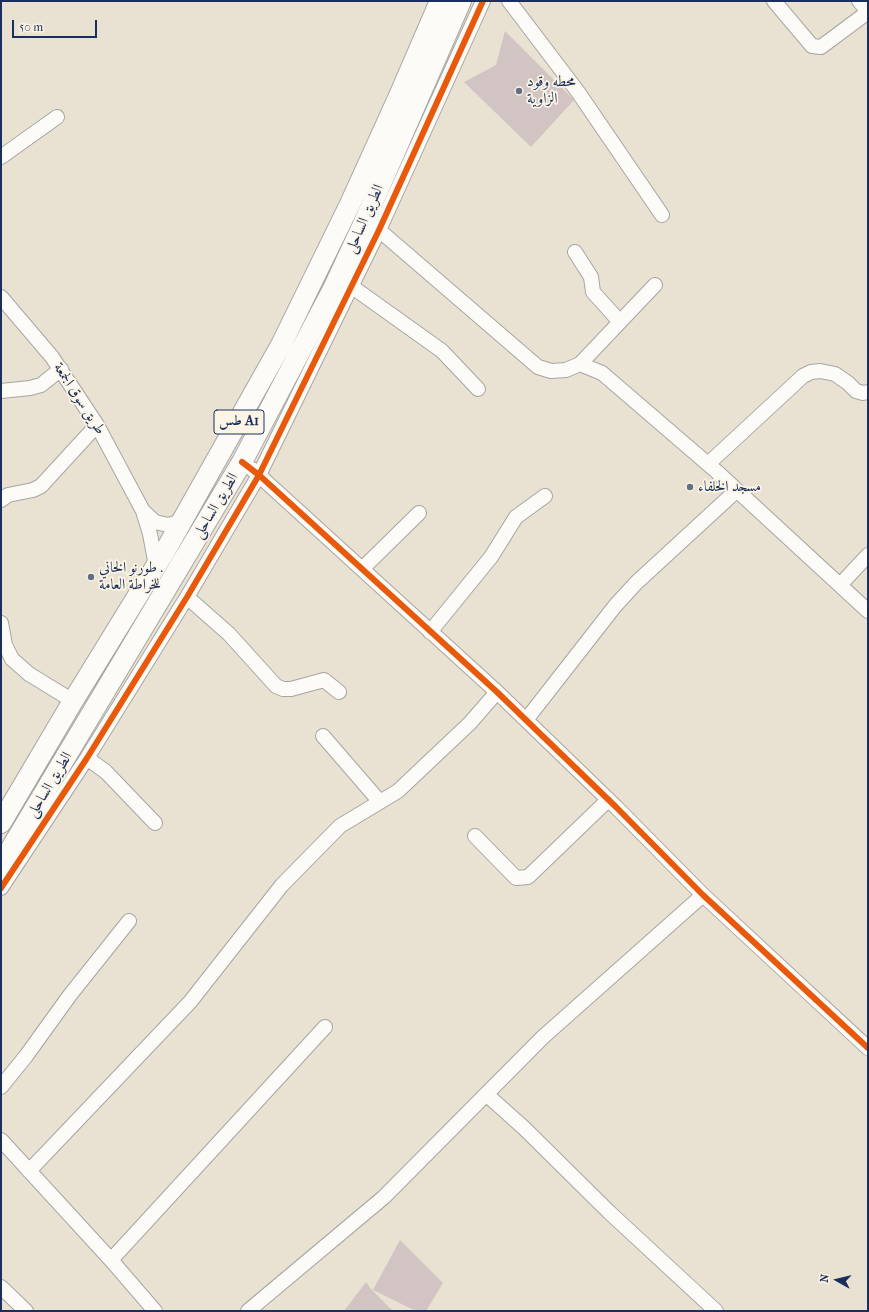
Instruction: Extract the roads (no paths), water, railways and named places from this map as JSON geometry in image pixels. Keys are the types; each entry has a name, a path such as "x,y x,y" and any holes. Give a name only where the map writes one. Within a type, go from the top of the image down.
{"highway":[{"name":"الطريق الساحلى","path":"1,823 183,520 281,345 350,204 440,1"},
{"name":"الطريق الساحلى","path":"2,860 242,462 333,289 372,224 460,1"}],"street":[{"path":"1,888 87,758 187,597 259,475 351,286 372,224 483,1"},
{"path":"509,1 578,92 662,215"},
{"path":"774,1 812,46 821,47 868,12 859,1"},
{"path":"1,157 57,117"},
{"path":"350,204 538,367 551,371 566,370 580,364 655,285"},
{"path":"575,252 590,277 593,292 620,322"},
{"path":"351,286 442,351 478,389"},
{"name":"طريق سوق الجمعة","path":"1,297 61,369 97,424 143,511 156,566"},
{"path":"580,364 602,373 708,464 868,611"},
{"path":"1,391 30,388 41,385 61,369"},
{"path":"708,464 803,376 811,372 820,371 834,374 856,390 863,393 868,392"},
{"path":"1,500 8,495 33,490 41,486 97,424"},
{"path":"242,462 259,475 497,692 703,895 868,1048"},
{"path":"526,720 615,606 636,583 736,491"},
{"path":"430,632 491,556 516,517 545,496"},
{"name":"طريق سوق الجمعة","path":"143,511 155,522 168,525 183,520"},
{"path":"362,569 419,513"},
{"path":"840,585 868,555"},
{"path":"187,597 229,634 276,686 283,689 291,689 324,680 339,692"},
{"path":"1,623 5,645 12,659 29,674 73,701"},
{"path":"29,1170 190,1002 282,885 336,829 398,790 470,723 497,692"},
{"path":"323,736 380,802"},
{"path":"87,758 106,772 154,823"},
{"path":"475,836 516,878 528,877 608,800"},
{"path":"248,1311 384,1197 543,1037 703,895"},
{"path":"1,1087 26,1056 70,995 129,921"},
{"path":"111,1260 325,1027"},
{"path":"486,1094 524,1128 610,1213 716,1311"},
{"path":"1,1140 111,1260 152,1310"},
{"path":"1,1287 26,1311"}],"place":[{"name":"محطه وقود الزاوية","path":"519,91"},
{"name":"مسجد الخلفاء","path":"690,487"},
{"name":"طورنو الخاني . للخراطة العامة","path":"91,577"}]}
